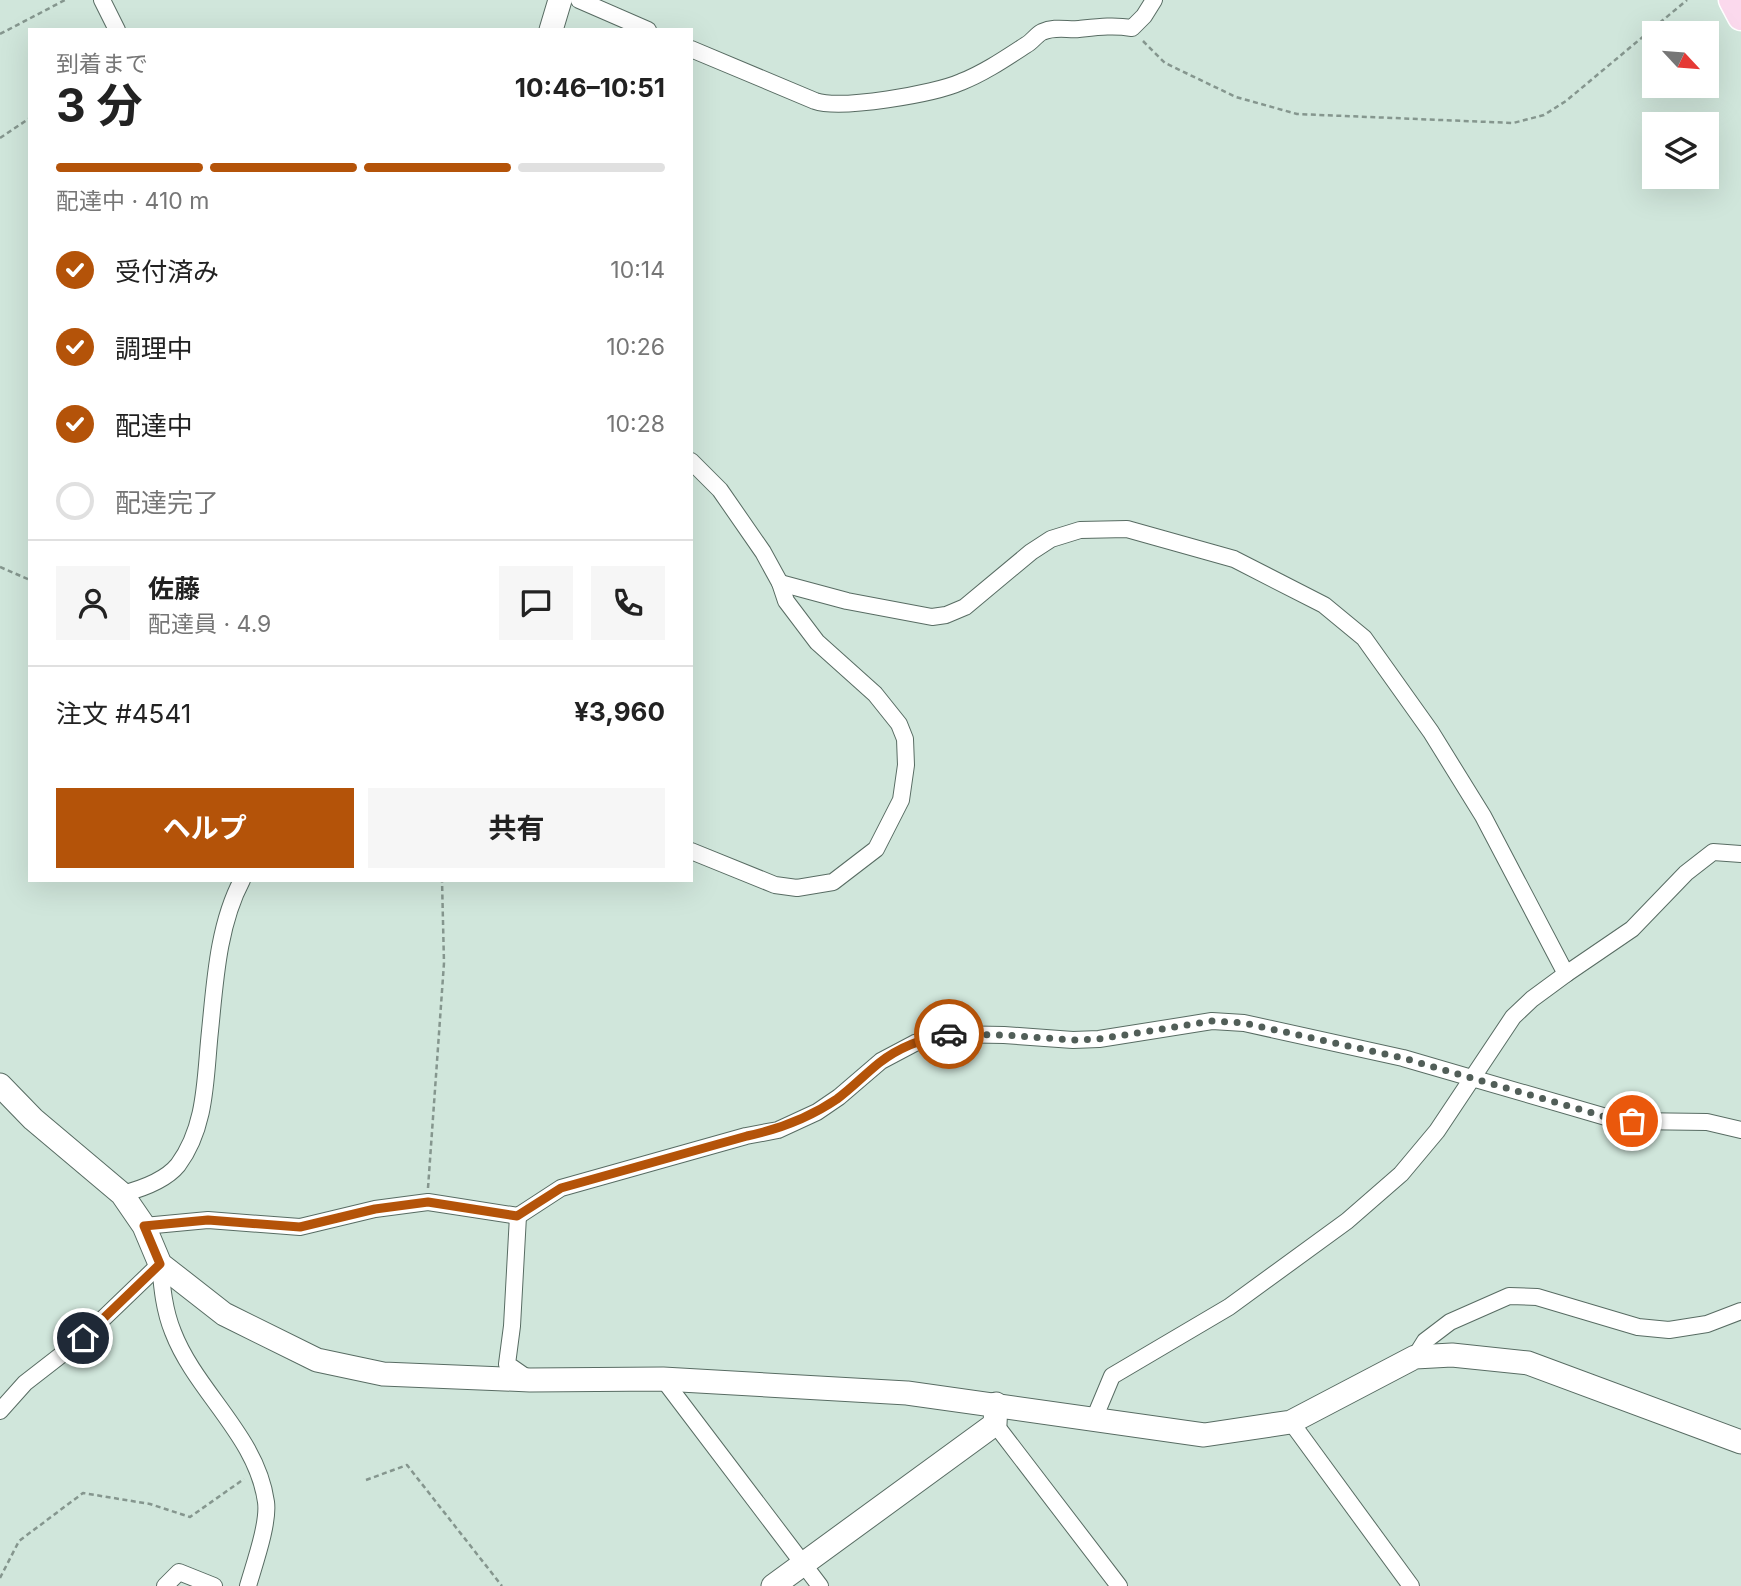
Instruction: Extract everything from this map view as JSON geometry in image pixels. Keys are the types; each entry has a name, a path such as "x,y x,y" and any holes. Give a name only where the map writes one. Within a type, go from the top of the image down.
{"main road":[{"path":"1732,0 1741,17"}],"street":[{"path":"102,0 116,28"},
{"path":"552,28 560,0"},
{"path":"579,0 643,28"},
{"path":"693,50 825,104 843,104 934,90 961,83 1029,44 1041,32 1057,28 1077,29 1110,25 1132,28 1154,0"},
{"path":"693,463 720,490 763,552 780,583 786,601 817,642 875,694 899,724 905,739 906,765 901,800 876,849 833,882 797,888 775,885 693,852"},
{"path":"780,583 848,601 932,617 946,615 965,607 1031,552 1051,539 1080,530 1127,529 1234,559 1324,604 1364,638 1431,732 1483,816 1566,974"},
{"path":"1094,1419 1112,1376 1229,1307 1347,1221 1401,1174 1437,1131 1513,1017 1532,999 1632,929 1686,873 1713,852 1741,854"},
{"path":"122,1194 158,1181 177,1167 200,1119 222,938 241,882"},
{"path":"144,1226 208,1220 300,1227 375,1209 428,1202 517,1216 561,1188 747,1136 778,1130 817,1112 881,1061 915,1042 946,1034 1073,1040 1099,1039 1212,1021 1244,1023 1403,1058 1606,1117 1632,1121 1707,1122 1741,1130"},
{"path":"0,1085 33,1119 122,1194 144,1226 160,1264 163,1301 173,1334 235,1431 257,1471 267,1504 248,1586"},
{"path":"517,1216 512,1326 507,1364 530,1380"},
{"path":"160,1264 224,1314 317,1360 383,1374 530,1380 663,1380 907,1393 995,1414 1094,1419 1204,1436 1291,1422 1415,1357 1452,1355 1528,1363 1741,1442"},
{"path":"0,1412 26,1383 83,1338 160,1264"},
{"path":"1415,1357 1425,1341 1451,1322 1509,1296 1537,1297 1638,1327 1669,1330 1707,1324 1741,1311"},
{"path":"663,1380 820,1586"},
{"path":"773,1586 995,1414"},
{"path":"995,1414 1119,1586"},
{"path":"1291,1422 1411,1586"},
{"path":"165,1586 179,1572 214,1586"}],"path":[{"path":"0,34 65,0"},
{"path":"1132,28 1165,63 1236,97 1297,114 1513,123 1545,115 1566,101 1687,0"},
{"path":"0,138 28,119"},
{"path":"0,567 28,579"},
{"path":"428,1202 444,963 442,882"},
{"path":"366,1480 407,1465 502,1586"},
{"path":"0,1578 19,1541 83,1493 150,1504 190,1517 257,1471"}],"way so far":[{"path":"949,1034 1073,1040 1099,1039 1212,1021 1244,1023 1403,1058 1606,1117 1632,1121"}],"route":[{"path":"83,1338 160,1264 144,1226 208,1220 300,1227 375,1209 428,1202 517,1216 561,1188 747,1136 778,1130 817,1112 881,1061 915,1042 949,1034"}]}
